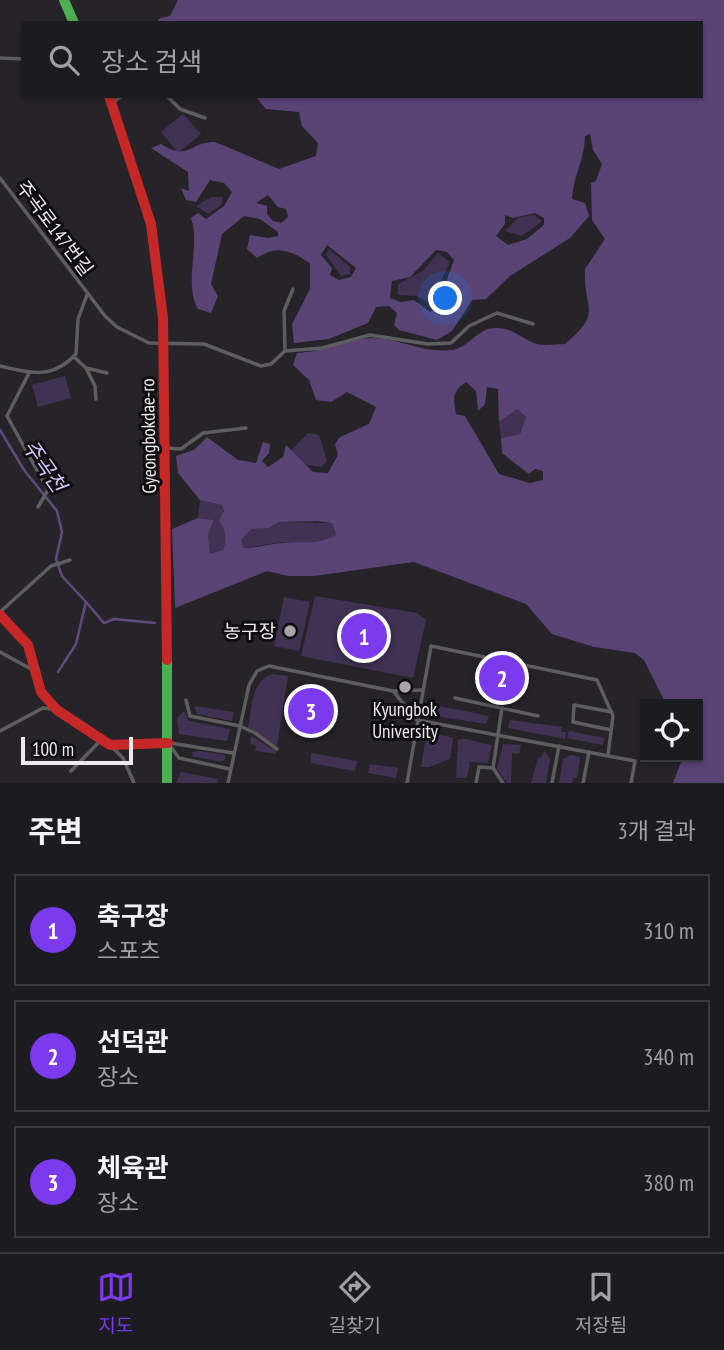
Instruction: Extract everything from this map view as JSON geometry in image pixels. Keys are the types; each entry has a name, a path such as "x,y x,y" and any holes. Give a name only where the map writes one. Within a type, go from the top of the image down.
{"street":[{"path":"64,0 74,21"},
{"name":"Gyeongbokdae-ro","path":"110,99 151,224 164,344 167,783"},
{"path":"0,614 28,645 43,697 57,709 105,743 168,743"}],"lane":[{"path":"0,58 21,59"},
{"path":"169,98 180,108 205,118"},
{"name":"주곡로147번길","path":"0,178 87,295 117,327 149,343 204,344 261,366 271,363 285,351"},
{"path":"293,289 284,311 285,351 322,348 370,335 428,344 451,343 469,326 498,313 533,324"},
{"name":"주곡로147번길","path":"74,357 78,319 87,295"},
{"path":"0,366 29,373 62,369 74,357 86,368 95,386 96,399"},
{"path":"86,368 107,373"},
{"path":"29,373 6,416 48,490 38,507"},
{"path":"166,448 181,449 203,433 246,428"},
{"path":"0,614 51,566 70,560"},
{"path":"407,783 431,646 597,680 612,712 608,755"},
{"path":"0,652 36,671"},
{"path":"228,783 249,685 257,671 269,666 393,691 422,690"},
{"path":"393,691 417,720 635,761 631,783"},
{"path":"455,698 538,716"},
{"path":"186,700 190,716 240,726 277,749"},
{"path":"611,730 573,722 574,705 612,712"},
{"path":"0,731 43,708 57,709"},
{"path":"502,708 493,768 503,783"},
{"path":"71,771 105,743 123,758 134,783"},
{"path":"168,743 233,753"},
{"path":"168,743 179,758 230,769"},
{"path":"552,783 559,747"},
{"path":"583,783 589,752"},
{"path":"476,783 479,767 493,768"}],"shaded area":[{"path":"178,0 724,0 724,783 673,783 681,762 703,762 703,699 664,699 644,660 635,653 594,647 552,634 526,604 414,562 314,576 288,576 267,571 175,608 172,529 198,518 214,520 208,535 210,554 223,550 225,538 219,521 224,511 222,505 200,500 178,473 176,456 194,450 207,437 238,460 256,463 263,442 270,444 269,453 262,461 268,467 283,457 286,445 313,472 328,473 338,455 335,444 340,437 369,424 376,407 347,392 331,402 316,400 309,380 293,365 297,353 371,338 430,350 451,350 463,346 484,331 497,328 543,345 565,344 577,333 588,317 589,310 585,269 605,239 592,220 591,183 596,181 602,164 593,150 590,134 585,136 572,199 585,203 589,216 570,238 510,276 486,299 472,300 452,331 437,340 399,330 394,325 397,313 389,306 376,307 368,323 329,339 294,343 292,324 310,289 310,263 297,255 278,250 257,258 247,249 250,235 269,238 278,236 278,232 260,219 244,216 222,234 211,284 218,296 211,313 198,309 192,287 194,229 191,218 198,213 206,219 224,206 232,192 224,183 210,180 196,202 186,200 181,188 189,191 188,172 151,148 161,144 183,151 215,142 279,169 316,156 318,143 302,126 299,112 266,109 257,98 703,98 703,21 158,21 170,16","holes":["268,195 278,207 286,209 288,217 281,223 273,221 267,214 267,206 256,203","535,213 544,218 544,225 527,239 508,245 496,236 505,224 505,215 513,218","327,245 356,268 351,277 339,280 330,275 332,268 321,255","436,250 447,252 454,260 446,282 435,296 437,307 430,312 414,300 401,302 390,298 392,281 410,277","466,382 476,391 478,411 485,404 487,387 498,389 499,422 517,409 526,417 520,434 501,438 502,453 529,474 535,469 543,471 543,480 530,483 499,474 465,416 456,414 454,400 458,389","279,522 332,523 336,535 315,542 290,542 244,548 241,540 251,529 269,528"]},
{"path":"183,114 201,134 178,153 161,132"},
{"path":"211,197 223,197 221,205 208,214 196,206"},
{"path":"534,215 542,221 522,236 505,231 519,217"},
{"path":"329,249 350,267 350,274 341,276 326,255"},
{"path":"438,253 450,262 430,303 417,296 398,295 398,284 423,271"},
{"path":"65,376 71,398 38,407 32,385"},
{"path":"517,409 526,417 520,434 501,438 499,422"},
{"path":"308,433 319,435 327,461 322,467 303,464 291,451"},
{"path":"200,500 222,505 224,515 225,545 223,550 210,555 208,535 214,520 198,518"},
{"path":"279,522 332,523 336,536 320,544 283,542 244,548 241,540 250,529 269,528"},
{"path":"315,596 417,613 426,620 413,678 301,656"},
{"name":"농구장","path":"284,597 310,602 299,651 274,646"},
{"path":"272,674 288,676 277,746 248,728 256,689"},
{"path":"434,705 489,716 486,724 429,715"},
{"path":"194,706 234,712 232,721 197,714"},
{"path":"184,711 189,721 230,729 227,741 179,734 177,718"},
{"path":"510,720 562,727 561,732 566,732 565,739 508,728"},
{"path":"569,731 604,738 603,745 567,738"},
{"path":"432,732 453,738 450,759 429,767 421,767 425,743"},
{"path":"251,736 276,751 276,754 255,751 256,745 250,744"},
{"path":"458,740 492,745 488,763 470,762 467,778 456,778"},
{"path":"503,744 521,745 519,754 512,753 511,783 507,783 497,769"},
{"path":"544,750 550,759 546,783 531,783 538,758 542,757"},
{"path":"193,752 224,755 226,758 222,762 192,756"},
{"path":"311,753 357,761 355,771 311,763"},
{"path":"571,755 580,757 577,778 573,778 572,783 559,783 563,759"},
{"path":"370,764 398,768 396,778 368,773"},
{"path":"181,772 218,779 217,783 176,783"}],"waterway":[{"name":"주곡천","path":"0,430 24,470 57,511 62,532 56,559 62,576 86,602 76,644 58,672"},
{"path":"86,602 104,623 114,619 155,623"}],"traffic: fast":[{"path":"64,0 73,21"},
{"path":"167,660 167,783"}],"traffic: jam":[{"path":"110,98 151,224 163,318 167,660"},
{"path":"0,615 28,645 41,692 57,710 110,745 168,743"}],"place":[{"name":"농구장","path":"290,631"},
{"name":"축구장","path":"364,636"},
{"name":"선덕관","path":"502,678"},
{"name":"Kyungbok University","path":"405,687"},
{"name":"체육관","path":"311,711"}]}
